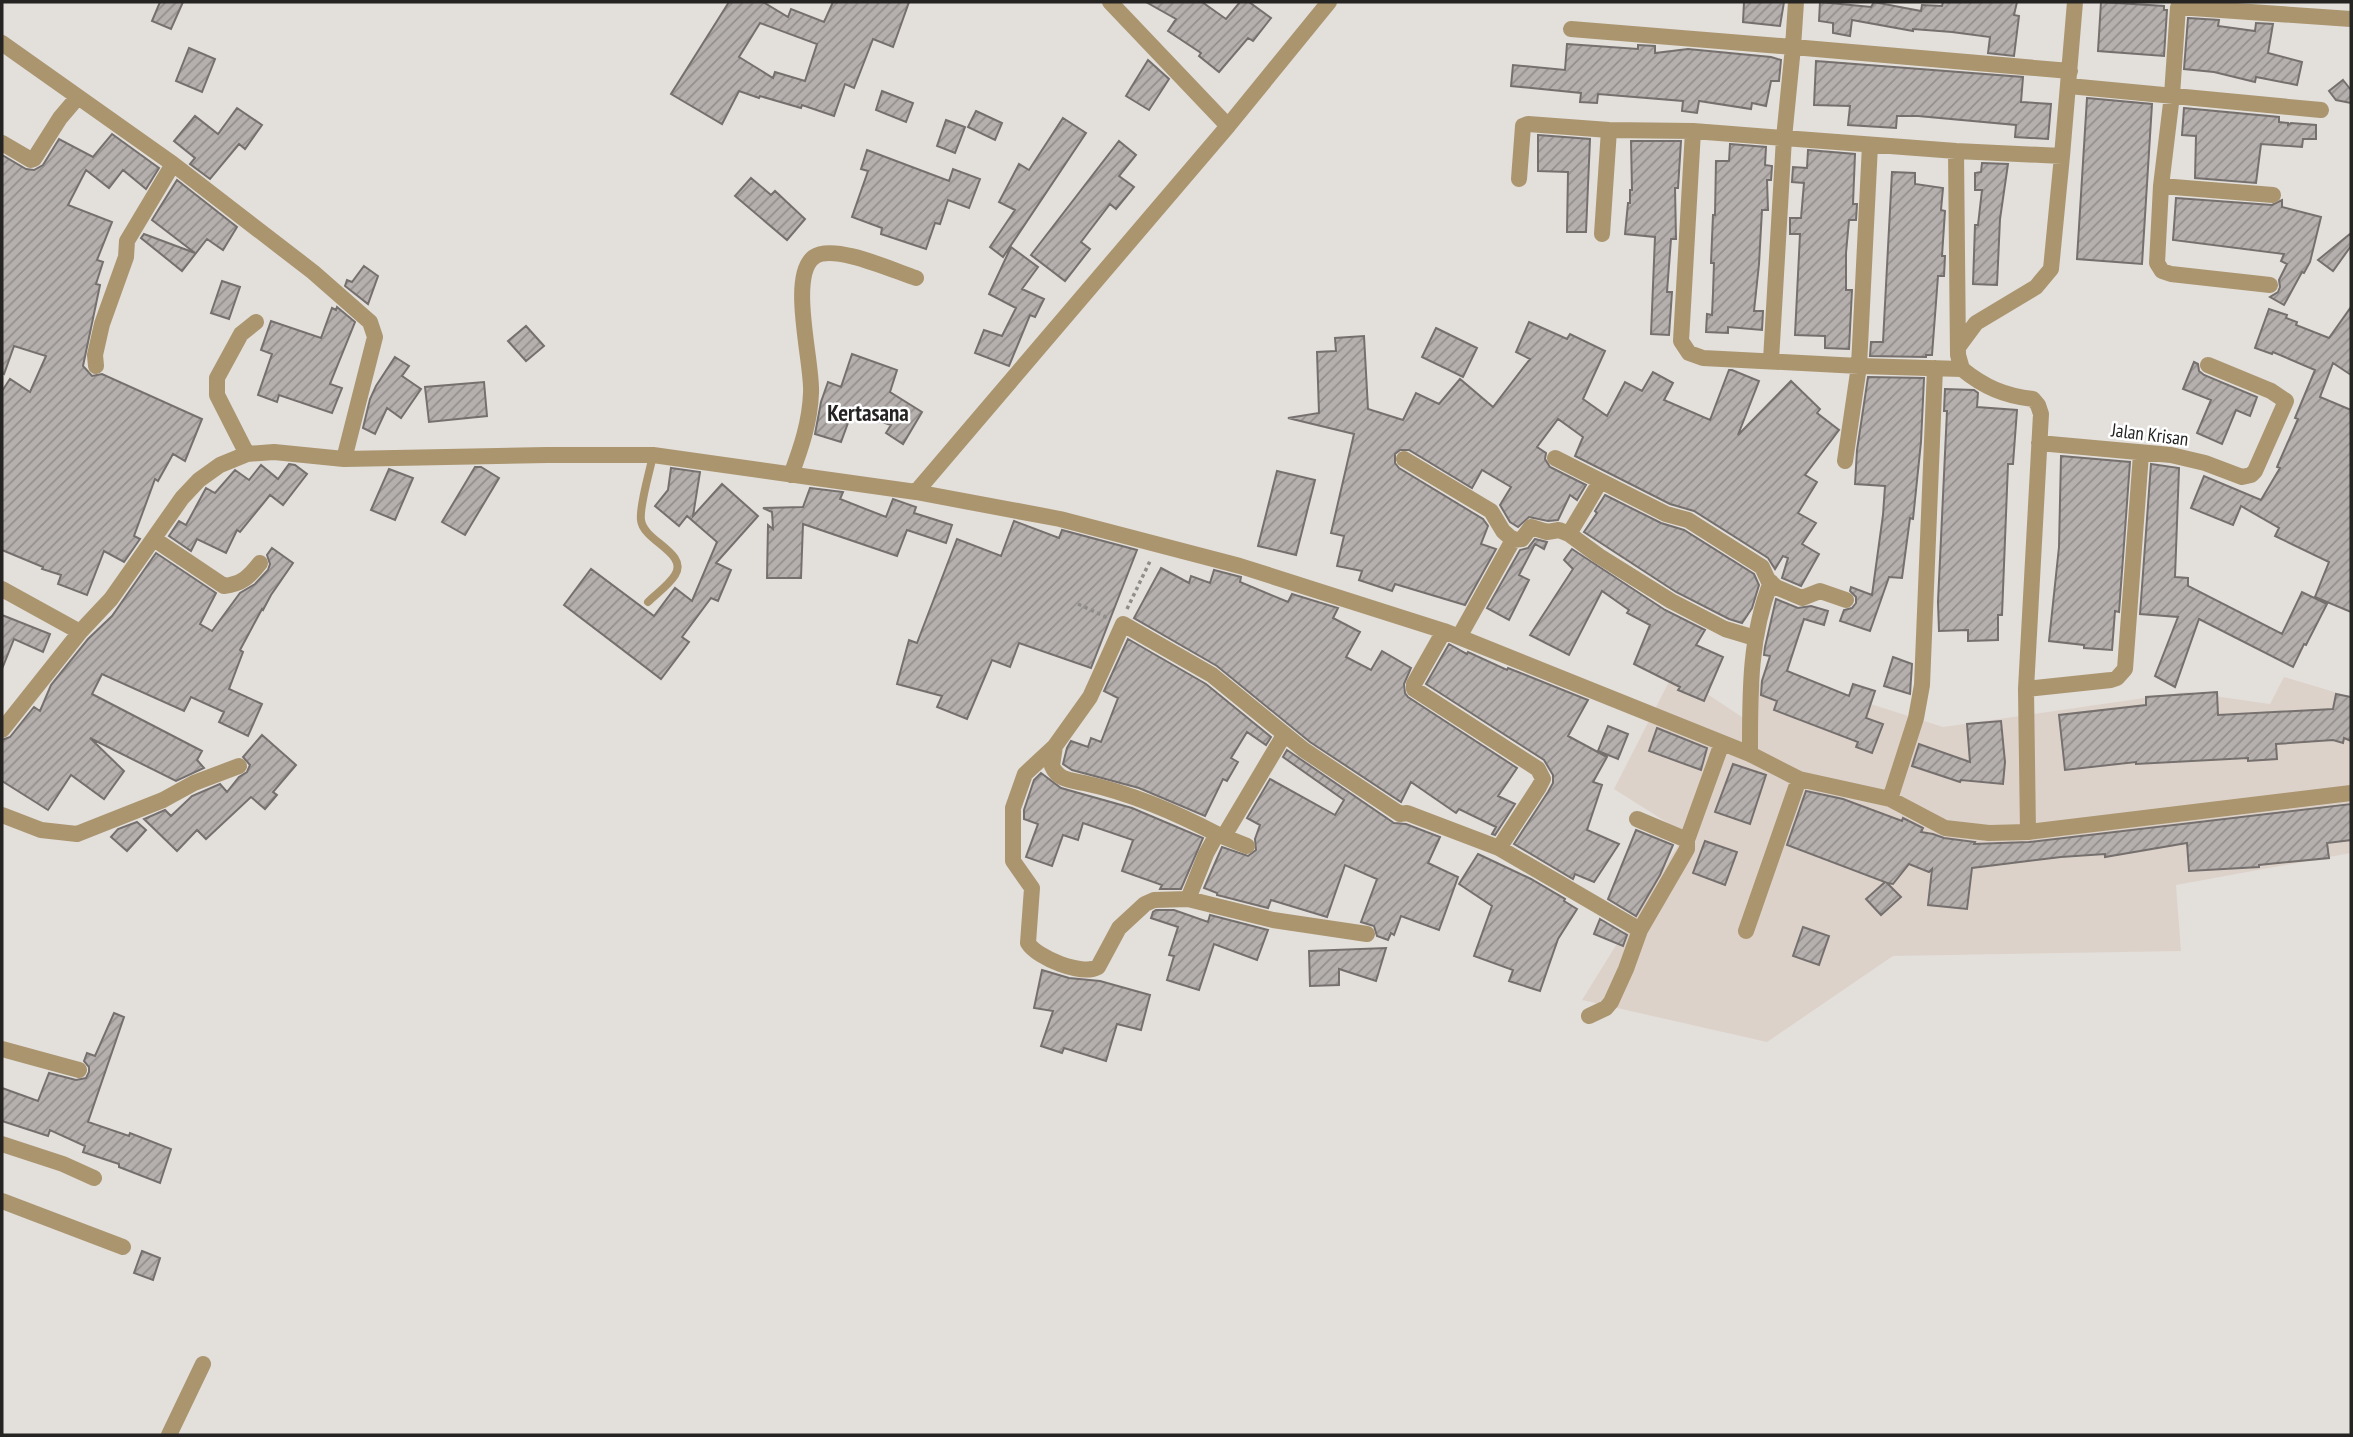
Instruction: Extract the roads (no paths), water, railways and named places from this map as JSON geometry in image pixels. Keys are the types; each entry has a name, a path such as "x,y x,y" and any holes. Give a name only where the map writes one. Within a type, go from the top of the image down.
{"street":[{"path":"1110,2 1228,126"},
{"path":"916,492 1228,126 1329,2"},
{"path":"1771,360 1784,138 1797,2"},
{"path":"1959,346 1976,323 2036,287 2050,269 2075,2"},
{"path":"2270,285 2171,274 2162,271 2157,263 2161,186 2179,4 2351,19"},
{"path":"1571,29 1793,47 2069,78 2172,95 2322,110"},
{"path":"2,43 173,164 313,272 370,323 375,337 344,459"},
{"path":"2,143 31,160 34,159 55,125 77,98"},
{"path":"1519,179 1523,126 1536,124 1609,130 1693,131 1956,151 2062,156"},
{"path":"1602,234 1609,130"},
{"path":"1693,131 1681,341 1695,357 1962,369"},
{"path":"1845,461 1859,366 1870,145"},
{"path":"1956,151 1958,355 1962,369 2008,396 2033,399 2041,414 2026,689 2028,832"},
{"path":"96,366 95,355 102,324 126,257 127,241 173,164"},
{"path":"2161,186 2273,195"},
{"path":"791,475 803,441 811,390 801,310 802,288 808,263 815,256 825,253 840,254 916,278"},
{"path":"247,454 217,395 217,377 241,334 256,322"},
{"name":"Jalan Krisan","path":"2039,443 2171,455 2242,477 2251,475 2286,401 2271,391 2208,365"},
{"path":"1890,799 1916,718 1922,685 1935,368"},
{"path":"2,730 80,632 111,599 182,498 199,480 220,465 247,454 274,452 344,459 653,456 916,492 1060,519 1240,566 1444,631 1750,754 1799,779 1890,799 1945,828 1978,832 2028,832 2351,793"},
{"path":"2026,689 2111,680 2125,669 2141,454"},
{"path":"1555,458 1666,514 1688,520 1762,567 1771,582 1797,597 1806,598 1820,591 1846,600"},
{"path":"1404,459 1491,511 1503,531 1513,540 1522,539 1531,527 1570,534 1671,601 1725,629 1755,638"},
{"path":"1570,534 1600,482"},
{"path":"154,539 224,586 237,584 248,578 260,563"},
{"path":"1459,637 1513,540"},
{"path":"1750,754 1750,693 1755,638 1761,607 1771,582"},
{"path":"2,589 80,632"},
{"path":"1367,934 1273,920 1188,899 1169,898 1145,904 1119,929 1098,967 1093,970 1081,970 1055,961 1029,946 1032,888 1013,861 1013,808 1025,774 1055,746 1090,697 1123,624 1212,675 1304,750 1400,814 1408,813 1499,848 1640,930"},
{"path":"1444,631 1414,689 1479,733 1529,762 1542,775 1539,787 1499,848"},
{"path":"1188,899 1206,854 1284,735"},
{"path":"1589,1016 1606,1008 1611,1002 1640,930 1687,849 1722,743"},
{"path":"1055,746 1052,766 1061,778 1124,792 1247,846"},
{"path":"2,816 41,830 77,834 239,766"},
{"path":"1746,930 1799,779"},
{"path":"1637,820 1688,840"},
{"path":"2,1049 79,1070"},
{"path":"2,1144 63,1164 94,1178"},
{"path":"2,1201 123,1247"},
{"path":"169,1435 203,1364"}],"lane":[{"path":"648,602 676,574 678,565 675,557 645,531 640,519 653,456"}],"district":[{"name":"Kertasana","path":"868,413"}]}
